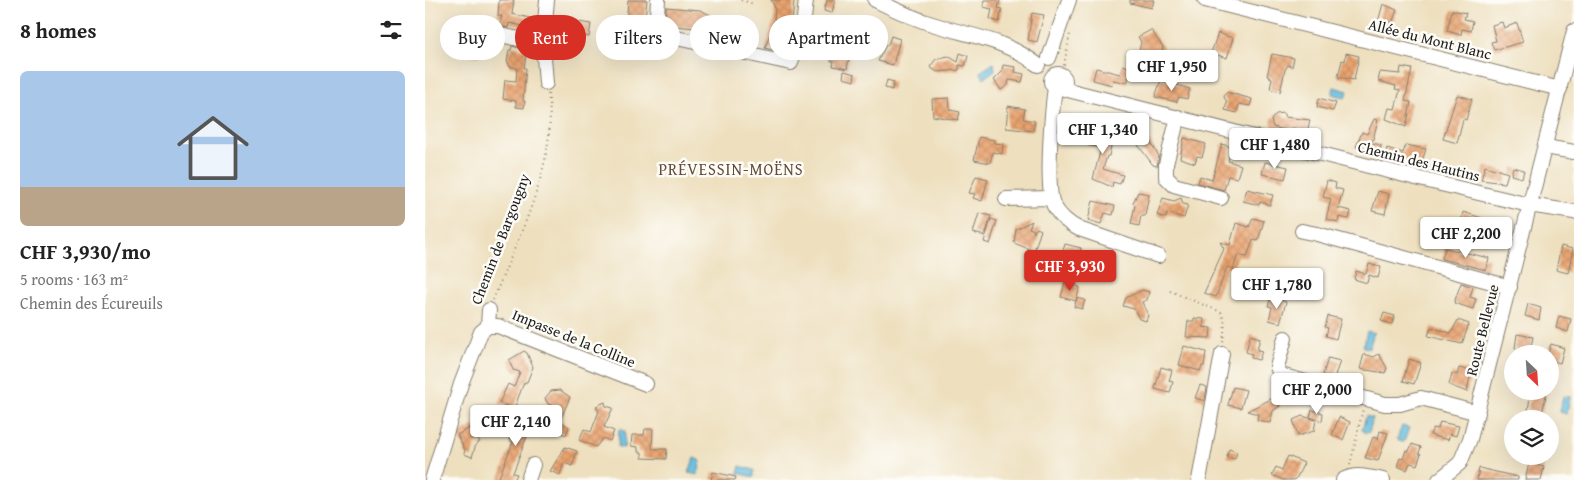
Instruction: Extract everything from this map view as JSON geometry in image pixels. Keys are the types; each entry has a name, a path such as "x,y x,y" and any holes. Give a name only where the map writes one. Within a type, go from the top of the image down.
{"street":[{"path":"546,15 547,0"},
{"path":"659,0 656,29 658,34 791,63 803,28 806,0"},
{"name":"Chemin des Hautins","path":"875,0 926,22 1001,43 1020,51 1082,92 1529,206 1574,212"},
{"path":"1069,0 1053,73 1051,198 1053,206 1070,224 1158,256"},
{"name":"Allée du Mont Blanc","path":"1205,0 1560,89"},
{"name":"Route Bellevue","path":"1439,480 1460,463 1478,413 1529,206 1560,89 1570,63 1574,31"},
{"path":"544,60 546,83"},
{"path":"1178,117 1166,164 1166,177 1174,185 1221,198"},
{"path":"1545,148 1574,152"},
{"path":"1006,199 1051,198"},
{"path":"1302,232 1317,234 1510,287"},
{"name":"Chemin de Bargougny","path":"432,480 461,384 481,332 488,326 489,310"},
{"name":"Impasse de la Colline","path":"488,326 498,326 646,384"},
{"path":"1285,338 1277,367 1280,374 1392,405 1421,398 1478,413"},
{"path":"1199,480 1222,354"},
{"path":"528,480 533,465"},
{"path":"1349,478 1367,476 1383,480"}],"path":[{"path":"741,0 753,4"},
{"path":"1053,73 1072,27"},
{"name":"Chemin de Bargougny","path":"489,310 541,178 548,150 551,124 546,83"},
{"path":"1170,291 1221,312 1225,323 1222,354"},
{"path":"1349,478 1350,460 1366,399"}],"water":[{"path":"994,63 995,70 984,78 980,72"},
{"path":"1334,87 1348,91 1345,98 1332,94"},
{"path":"1367,331 1374,333 1369,348 1363,347"},
{"path":"1563,396 1570,397 1567,414 1560,412"},
{"path":"1366,416 1373,418 1369,432 1366,433 1362,430"},
{"path":"1402,426 1409,428 1404,442 1397,439"},
{"path":"619,429 625,431 624,448 618,447"},
{"path":"694,458 701,461 698,475 689,473"},
{"path":"740,466 754,470 754,477 738,473"}],"building":[{"path":"499,0 514,0 512,14 516,15 515,24 509,23 508,28 505,27 505,15 498,15"},
{"path":"628,0 647,0 645,15 627,15"},
{"path":"771,0 794,0 793,15 774,15 775,8"},
{"path":"827,0 835,0 832,13 824,11"},
{"path":"984,0 1000,0 998,8 1002,9 999,22 990,19 992,9 983,7"},
{"path":"1130,0 1154,0 1152,8 1130,3"},
{"path":"1383,4 1397,10 1391,26 1378,22"},
{"path":"666,7 700,10 711,15 690,15 690,28 680,26 680,15 666,15"},
{"path":"1452,10 1466,13 1464,19 1473,21 1471,31 1462,29 1461,35 1447,31"},
{"path":"1032,13 1044,15 1037,42 1028,40"},
{"path":"1502,22 1504,28 1517,23 1523,42 1494,50 1491,42 1496,41 1492,25"},
{"path":"586,23 591,24 589,37 586,37"},
{"path":"1151,30 1163,47 1161,59 1138,54 1141,42 1138,37"},
{"path":"1218,33 1233,38 1227,58 1211,53"},
{"path":"769,36 769,49 765,48"},
{"path":"891,36 900,39 893,65 878,61 888,60 888,45"},
{"path":"512,46 515,47 515,60 525,60 524,108 516,107 516,101 503,99 505,80 516,81 517,68 509,66 507,62 509,50 511,50"},
{"path":"960,53 968,56 965,66 959,65 959,70 937,72 930,67 936,59 948,56 958,62"},
{"path":"1346,53 1359,56 1354,80 1338,77 1342,60 1345,61"},
{"path":"1272,54 1294,58 1292,67 1288,65 1285,70 1280,92 1270,89 1272,78 1267,76"},
{"path":"849,60 847,69 833,66 834,61 831,61"},
{"path":"1003,65 1016,67 1015,72 1024,74 1022,82 1009,80 1008,85 1001,90 994,80 1002,72"},
{"path":"1123,65 1131,68 1127,83 1113,80 1112,85 1093,80 1096,68 1120,74"},
{"path":"1401,67 1412,69 1405,101 1411,102 1406,127 1386,119 1389,108 1395,109 1400,90 1395,89 1396,86 1378,81 1380,72 1400,74"},
{"path":"844,71 855,74 854,81 843,78"},
{"path":"887,80 894,82 892,90 885,88"},
{"path":"1161,80 1190,89 1187,99 1179,97 1177,102 1155,97"},
{"path":"1226,92 1252,99 1250,106 1239,104 1237,113 1225,110 1227,102 1224,97"},
{"path":"1457,95 1472,99 1466,120 1463,119 1457,143 1443,139"},
{"path":"949,98 950,110 960,112 958,120 933,116 932,99"},
{"path":"1319,98 1336,103 1333,111 1317,107"},
{"path":"1008,106 1025,109 1023,119 1035,121 1033,131 1006,128"},
{"path":"1283,113 1285,117 1310,120 1307,132 1292,128 1291,132 1273,127 1271,120 1276,114"},
{"path":"1374,119 1378,120 1372,143 1381,145 1379,153 1356,147 1362,132 1367,134"},
{"path":"1092,122 1107,125 1104,140 1105,137 1111,139 1112,142 1109,156 1107,156 1103,169 1123,175 1120,184 1113,182 1112,187 1093,179 1101,148 1087,145"},
{"path":"1144,136 1146,139 1148,138 1159,156 1157,166 1153,165 1138,145 1140,143 1138,140"},
{"path":"979,137 994,140 994,143 1003,144 1002,154 993,152 990,163 974,160"},
{"path":"1184,138 1206,144 1202,157 1197,156 1195,163 1180,158"},
{"path":"1222,144 1231,147 1228,161 1241,165 1237,178 1228,176 1224,190 1198,183 1200,176 1212,180"},
{"path":"1406,145 1426,149 1421,165 1385,155 1387,148 1403,153"},
{"path":"1265,162 1288,167 1285,179 1262,174"},
{"path":"1485,166 1508,173 1505,183 1481,180"},
{"path":"1513,167 1524,170 1522,178 1511,175"},
{"path":"976,176 988,179 982,201 973,198 975,194 969,193"},
{"path":"1327,180 1336,183 1335,188 1343,190 1338,208 1351,211 1349,219 1339,217 1338,222 1326,219 1331,199 1323,197"},
{"path":"1247,189 1273,195 1270,205 1260,202 1259,205 1243,201"},
{"path":"1378,191 1389,194 1385,214 1372,211"},
{"path":"1138,192 1149,194 1145,216 1141,216 1139,226 1131,224 1135,205 1133,203"},
{"path":"1163,198 1174,201 1181,198 1183,204 1188,205 1184,218 1167,213 1166,218 1157,215"},
{"path":"1093,201 1115,206 1113,215 1105,213 1101,224 1088,220"},
{"path":"1463,212 1482,218 1475,240 1461,235 1463,230 1459,229"},
{"path":"979,213 991,216 985,236 973,233"},
{"path":"1253,218 1264,221 1258,241 1253,240 1247,257 1238,255 1233,269 1227,267 1216,297 1204,293 1224,249 1220,242 1230,245 1236,223 1249,227"},
{"path":"991,219 997,221 990,244 984,242"},
{"path":"1032,221 1029,228 1034,230 1033,233 1037,228 1041,230 1034,251 1014,243 1016,229"},
{"path":"1065,244 1081,248 1079,256 1087,259 1084,267 1060,260"},
{"path":"1561,246 1573,249 1568,273 1556,270"},
{"path":"1445,248 1489,258 1486,270 1442,259"},
{"path":"1369,264 1381,267 1378,278 1369,275 1367,283 1354,279 1356,271 1366,274"},
{"path":"1065,282 1080,287 1076,301 1061,297"},
{"path":"1461,283 1473,287 1470,297 1476,299 1473,309 1454,303"},
{"path":"1142,290 1149,292 1147,300 1142,302 1148,315 1146,321 1139,319 1134,309 1123,306 1126,298"},
{"path":"1271,297 1286,302 1280,323 1269,320 1272,307 1268,306"},
{"path":"1077,298 1085,300 1082,309 1074,307"},
{"path":"1528,304 1541,308 1539,320 1525,316"},
{"path":"1384,313 1395,316 1392,324 1381,321"},
{"path":"1328,316 1341,319 1336,339 1326,336 1328,328 1325,327"},
{"path":"1559,316 1571,319 1568,332 1556,328"},
{"path":"1194,318 1204,319 1203,327 1211,328 1210,338 1186,337 1188,321 1194,321"},
{"path":"1458,320 1469,324 1462,344 1428,336 1431,327 1451,333"},
{"path":"1517,334 1533,337 1531,345 1515,345"},
{"path":"1250,335 1260,338 1257,350 1262,351 1259,360 1251,358 1252,354 1246,352"},
{"path":"1184,346 1206,352 1204,366 1202,366 1200,371 1179,365"},
{"path":"1559,346 1564,348 1559,363"},
{"path":"524,351 527,353 533,367 527,382 523,385 514,409 499,403 508,384 514,387 520,372 513,370 509,360"},
{"path":"1364,354 1374,357 1379,354 1387,368 1385,373 1360,369"},
{"path":"1328,358 1340,361 1334,378 1323,375"},
{"path":"1409,359 1421,363 1414,384 1403,381"},
{"path":"1161,367 1172,370 1169,381 1173,382 1170,393 1155,389"},
{"path":"1459,368 1471,371 1467,392 1449,385 1452,373 1457,375"},
{"path":"1200,385 1207,387 1205,401 1195,398"},
{"path":"1233,387 1246,390 1241,408 1228,405"},
{"path":"560,390 570,397 560,421 569,427 566,435 548,428 557,408 548,404 545,398 551,391"},
{"path":"1275,397 1280,406 1273,411 1270,423 1257,420 1258,414 1247,411"},
{"path":"1530,400 1545,400 1543,410 1528,410"},
{"path":"605,402 606,406 613,408 604,427 614,431 610,441 603,438 596,447 579,440 584,429 591,432 599,411 596,406"},
{"path":"494,408 501,411 498,418 491,415"},
{"path":"521,408 530,412 523,429 529,431 513,473 517,474 514,480 498,480 513,442 509,440"},
{"path":"1312,410 1323,413 1322,421 1310,417"},
{"path":"1302,416 1316,420 1314,431 1298,436 1293,420"},
{"path":"1339,417 1350,422 1343,440 1332,435"},
{"path":"1440,422 1459,426 1456,436 1450,434 1448,440 1430,435 1433,428 1438,429"},
{"path":"475,425 480,435 477,437 480,442 476,444 472,457 464,454 465,450 457,435"},
{"path":"645,429 653,429 652,449 667,449 666,459 642,458 642,452 638,452 638,447 631,446 632,435 644,435"},
{"path":"1380,431 1388,433 1378,461 1365,458 1373,437 1378,439"},
{"path":"1412,444 1421,447 1419,453 1421,454 1417,465 1410,463 1407,470 1397,466 1400,458 1403,459 1406,450 1409,451"},
{"path":"565,447 577,451 572,466 564,463 560,475 550,471"},
{"path":"1229,449 1237,452 1235,459 1227,457"},
{"path":"1288,456 1304,463 1297,477 1294,480 1283,480 1272,475 1276,467 1282,470"},
{"path":"1529,465 1544,467 1541,480 1525,480"},
{"path":"1479,468 1518,477 1518,480 1477,480"},
{"path":"713,472 736,477 735,480 711,480"}],"district":[{"name":"PRÉVESSIN-MOËNS","path":"731,169"}]}
